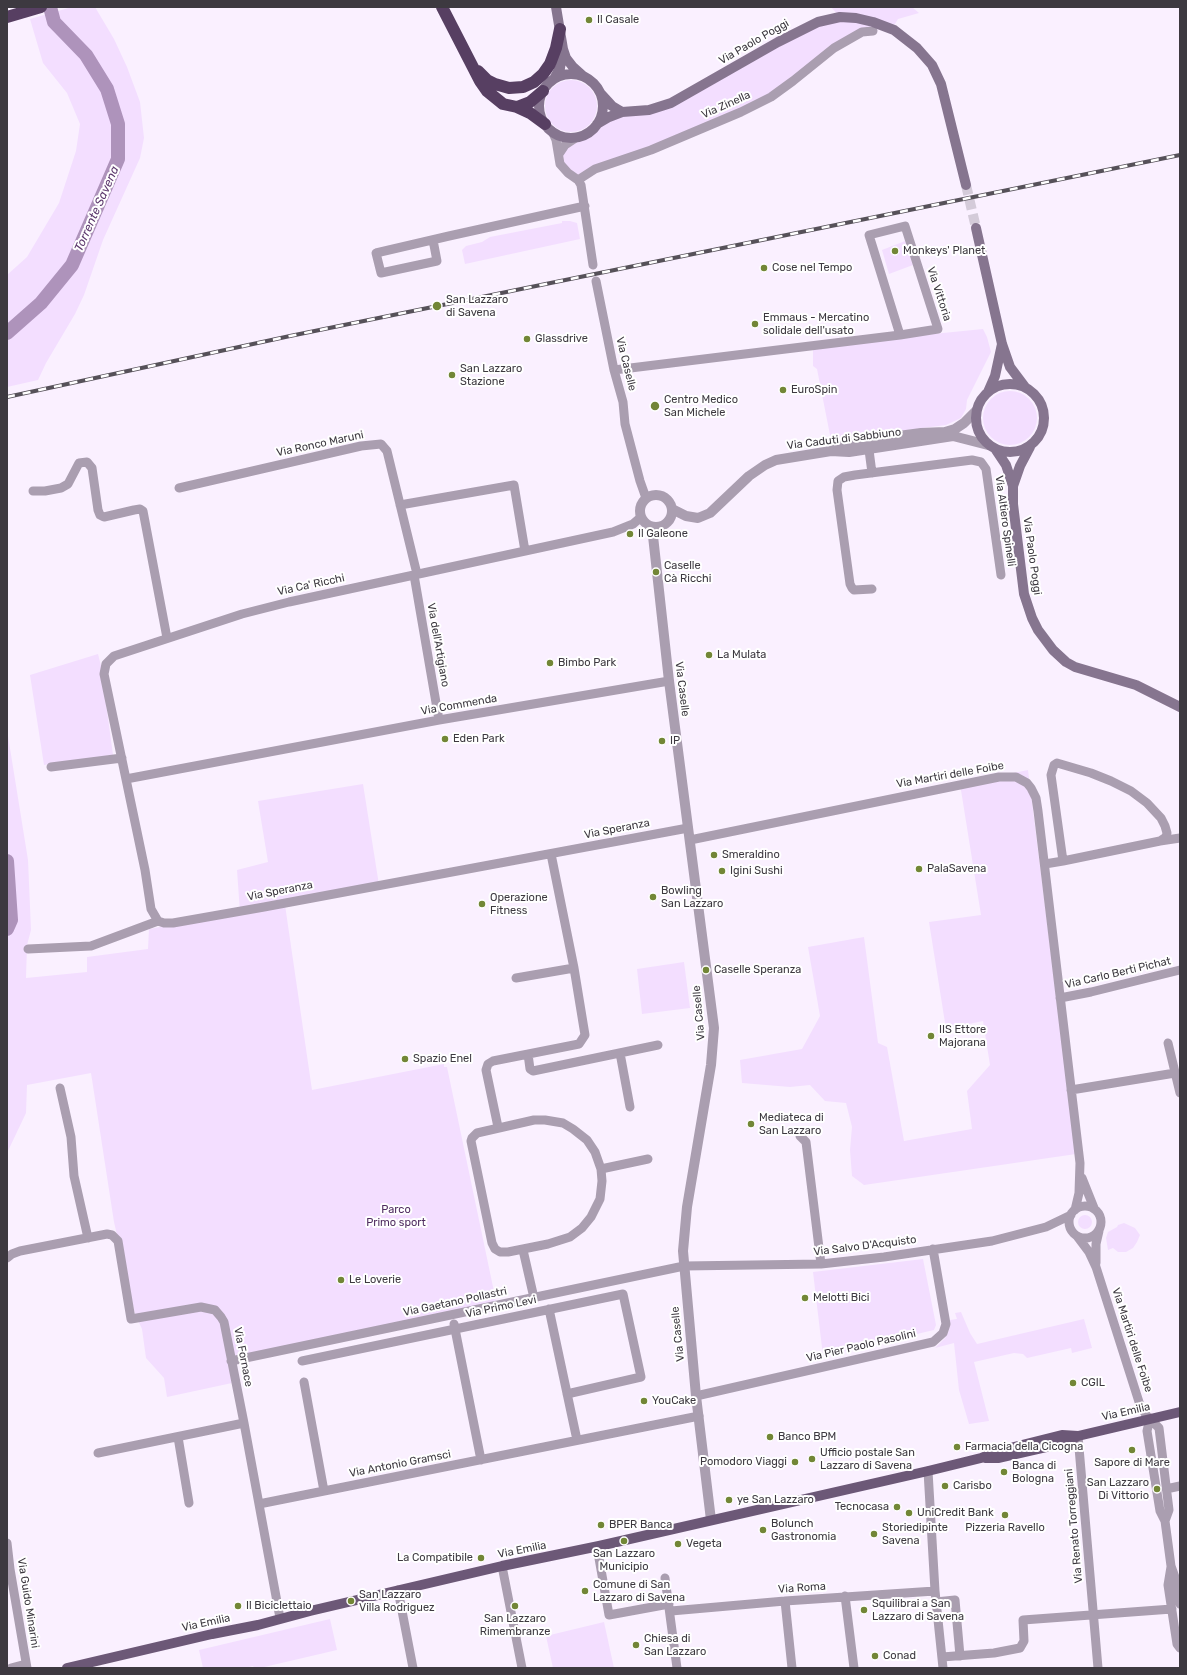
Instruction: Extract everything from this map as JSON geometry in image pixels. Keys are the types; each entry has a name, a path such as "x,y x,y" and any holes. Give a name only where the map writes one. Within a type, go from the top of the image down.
{"highway":[{"path":"7,17 41,7"},
{"path":"442,7 487,91 503,104 517,107 530,113 548,127"},
{"path":"468,57 483,76 495,84 509,88 523,87 534,82 543,74 550,64 555,52 560,29"},
{"path":"517,107 530,102 543,92"}],"main road":[{"path":"556,7 563,49 566,58 573,67 596,86 612,106 622,112"},
{"name":"Via Paolo Poggi","path":"622,112 649,110 671,103 778,42 818,22 840,17 864,20 894,30 918,48 932,65 941,84 966,185"},
{"path":"563,49 560,68 554,79 543,92 540,103 541,115 548,127 563,137 577,137 585,134 609,117 622,112"},
{"path":"554,79 564,75 574,74 583,76"},
{"path":"598,124 603,109 601,94"},
{"path":"976,228 1002,344 1010,366 1025,387 1036,395 1043,406 1045,417 1043,429 1038,438 1030,447 1020,466 1013,486"},
{"path":"988,392 995,376 1002,344"},
{"path":"1013,486 1006,465 992,448 981,438 976,427 976,412 980,401 988,392 998,386 1012,384 1025,387"},
{"path":"992,448 1007,453 1018,452 1030,447"},
{"name":"Via Paolo Poggi","path":"1013,486 1013,504 1024,594 1032,618 1046,640 1061,658 1075,667 1136,685 1151,691 1180,707"},
{"name":"Via Emilia","path":"67,1668 502,1566 596,1547 928,1471 982,1458 998,1451 1062,1435 1078,1436 1180,1412"}],"street":[{"name":"Via Zinella","path":"578,180 595,169 651,150 741,112 771,97 834,48 862,32 873,31"},
{"path":"548,127 556,140 560,164 578,180 581,185 593,265"},
{"path":"559,154 565,146 577,137"},
{"path":"433,240 438,261 381,273 376,253 433,240 585,206"},
{"name":"Via Vittoria","path":"614,370 900,335 938,329 905,226 869,235 900,335"},
{"name":"Via Caselle","path":"596,282 614,370 623,402 625,424 646,498"},
{"path":"831,451 838,446 861,441 921,433 945,432 964,424 976,412"},
{"name":"Via Caduti di Sabbiuno","path":"672,509 686,516 698,518 710,513 739,484 765,465 776,460 831,451 844,452 869,450 946,436 953,436 992,448"},
{"name":"Via Ronco Maruni","path":"179,488 361,446 381,444 387,451 415,574"},
{"path":"869,450 872,472"},
{"name":"Via Altiero Spinelli","path":"872,588 854,590 850,584 837,483 840,479 872,472 972,460 977,460 984,465 987,476 1001,575"},
{"path":"33,491 45,491 64,486 72,478 79,463 87,462 92,468 100,515 104,517 140,509 143,512 167,638"},
{"path":"400,505 514,485 525,551"},
{"path":"666,523 671,515 672,509 669,501 665,497 654,496 646,498 640,509 640,518 644,523 652,527 661,526 686,516"},
{"name":"Via Ca' Ricchi","path":"122,758 104,674 105,667 114,656 256,610 415,574 613,532 633,524 640,518"},
{"name":"Via Caselle","path":"652,527 669,681 714,1038 710,1072 684,1225 684,1266 696,1396 711,1520"},
{"name":"Via dell'Artigiano","path":"415,574 438,720"},
{"name":"Via Commenda","path":"126,779 438,720 669,681"},
{"path":"28,949 91,946 158,921 151,910 145,870 122,758 51,767"},
{"path":"1063,861 1051,775 1054,765 1057,763 1091,773 1111,781 1130,791 1147,803 1161,818 1166,826 1168,833 1166,838 1160,841"},
{"name":"Via Martiri delle Foibe","path":"690,840 988,779 1010,776 1016,777 1027,783 1031,788 1036,798 1045,864 1081,1173 1079,1193 1069,1224 1089,1252 1096,1267 1143,1411 1159,1428 1169,1510 1165,1521"},
{"name":"Via Speranza","path":"158,921 173,923 688,828"},
{"path":"1045,864 1180,838"},
{"path":"498,1127 486,1066 492,1061 579,1044 585,1035 574,968 551,854"},
{"path":"516,978 574,968"},
{"name":"Via Carlo Berti Pichat","path":"1060,998 1091,992 1180,970"},
{"path":"1168,1043 1180,1093"},
{"path":"528,1054 530,1069 533,1071 658,1045"},
{"path":"620,1053 630,1107"},
{"path":"1071,1090 1175,1073"},
{"path":"60,1088 71,1137 74,1176 88,1238"},
{"path":"534,1120 563,1123 574,1129 587,1140 596,1152 601,1169 602,1181 600,1199 594,1213 582,1228 562,1240 523,1250 500,1252 493,1246 471,1141 477,1133 498,1127 534,1120"},
{"path":"800,1136 806,1142 821,1264"},
{"path":"601,1169 648,1158"},
{"name":"Via Martiri delle Foibe","path":"1081,1173 1094,1208 1099,1213 1101,1220 1096,1244 1096,1267"},
{"path":"1046,1227 1085,1206 1094,1208"},
{"path":"1046,1227 1064,1228 1084,1238 1090,1238 1099,1231"},
{"name":"Via Salvo D'Acquisto","path":"684,1266 821,1264 884,1257 992,1241 1046,1227"},
{"name":"Via Fornace","path":"7,1258 20,1251 112,1234 118,1241 131,1319 201,1307 215,1310 224,1322 280,1618"},
{"name":"Via Pier Paolo Pasolini","path":"696,1396 933,1342 943,1333 946,1320 933,1249"},
{"path":"523,1250 534,1298"},
{"name":"Via Gaetano Pollastri","path":"231,1361 684,1266"},
{"name":"Via Primo Levi","path":"302,1360 623,1294 641,1377 567,1394"},
{"path":"549,1309 578,1440"},
{"path":"453,1315 481,1460"},
{"path":"304,1382 324,1491"},
{"name":"Via Antonio Gramsci","path":"258,1504 699,1416"},
{"path":"1150,1418 1147,1431 1160,1511 1165,1521 1171,1566 1168,1585 1176,1607 1177,1644 1180,1648"},
{"path":"98,1453 244,1424"},
{"name":"Via Renato Torreggiani","path":"1078,1436 1098,1668"},
{"path":"178,1437 189,1503"},
{"path":"928,1471 934,1591 943,1668"},
{"path":"1166,1489 1180,1486"},
{"name":"Via Guido Minarini","path":"7,1543 26,1666"},
{"name":"Via Roma","path":"596,1547 609,1615 670,1608 934,1591"},
{"path":"502,1566 522,1668"},
{"path":"665,1578 677,1668"},
{"path":"398,1590 413,1668"},
{"path":"845,1596 854,1668"},
{"path":"936,1602 955,1600 960,1656"},
{"path":"785,1601 792,1668"},
{"path":"942,1658 994,1653 1020,1648 1024,1642 1023,1620 1176,1607"},
{"path":"11,1668 26,1666"}],"green space":[{"path":"72,7 95,7 114,39 127,67 140,102 144,138 140,158 103,240 84,295 75,314 46,363 38,380 7,387 7,275 27,257 59,203 76,151 80,124 67,93 43,63 30,19"},
{"path":"831,7 912,7 919,13 898,19 895,24 873,31 862,32 771,97 578,180 563,168 561,150 577,137 585,134 609,117 649,110 746,60 839,16"},
{"path":"571,80 581,82 589,88 595,96 597,106 595,116 589,124 581,130 571,132 561,130 553,124 547,116 545,106 547,96 553,88 561,82"},
{"path":"562,221 577,223 580,239 465,264 462,250 466,246 482,242 490,237 562,223"},
{"path":"905,241 913,265 889,274 882,250"},
{"path":"983,329 991,352 967,400 966,409 961,418 946,425 831,440 817,369 813,366 813,346"},
{"path":"1005,391 1015,391 1025,395 1033,403 1037,413 1037,423 1033,433 1025,441 1015,445 1005,445 995,441 987,433 983,423 983,413 987,403 995,395"},
{"path":"98,654 101,666 113,755 44,765 30,675"},
{"name":"Parco Primo sport","path":"7,719 8,736 28,860 31,930 27,945 26,978 87,972 87,957 148,949 149,929 240,912 237,870 268,862 258,801 363,784 379,885 285,905 312,1090 444,1064 444,1067 447,1067 497,1306 228,1361 232,1383 167,1397 164,1378 146,1358 142,1329 135,1314 114,1222 91,1073 27,1085 26,1113 7,1153 7,929 11,920 7,861"},
{"path":"1028,770 1076,1154 864,1185 852,1176 850,1150 852,1127 846,1103 825,1101 810,1085 790,1087 742,1083 740,1060 802,1049 820,1016 808,947 864,937 878,1043 887,1047 904,1141 972,1129 967,1091 990,1065 983,1021 946,1029 929,922 981,915 960,784"},
{"path":"684,962 690,1008 642,1014 637,969"},
{"path":"1082,1215 1088,1215 1092,1219 1092,1225 1088,1229 1082,1229 1078,1225 1078,1219"},
{"path":"1124,1223 1135,1228 1140,1235 1137,1242 1133,1248 1126,1252 1118,1252 1113,1248 1108,1250 1106,1238 1108,1232"},
{"path":"923,1259 936,1325 934,1330 823,1356 813,1272"},
{"path":"961,1312 970,1333 977,1344 1084,1319 1092,1348 1072,1353 1071,1348 1027,1358 1023,1354 1014,1353 974,1362 989,1421 969,1424 959,1390 954,1343 935,1348 945,1338 949,1330 950,1320 957,1319 955,1313"},
{"path":"330,1619 337,1650 260,1668 254,1668 253,1666 245,1668 203,1668 199,1650"},
{"path":"604,1622 614,1668 553,1668 546,1636"}],"waterway":[{"name":"Torrente Savena","path":"7,333 41,303 72,265 118,159 118,124 107,89 86,55 54,22 50,7"},
{"name":"Torrente Savena","path":"7,861 11,920 7,929"}],"tunnel":[{"path":"966,185 976,228"}],"railway":[{"path":"7,397 290,336 1180,155"}],"place":[{"name":"Il Casale","path":"589,20"},
{"name":"Monkeys' Planet","path":"895,251"},
{"name":"Cose nel Tempo","path":"764,268"},
{"name":"San Lazzaro di Savena","path":"437,306"},
{"name":"Emmaus - Mercatino solidale dell'usato","path":"755,324"},
{"name":"Glassdrive","path":"527,339"},
{"name":"San Lazzaro Stazione","path":"452,375"},
{"name":"EuroSpin","path":"783,390"},
{"name":"Centro Medico San Michele","path":"655,406"},
{"name":"Il Galeone","path":"630,534"},
{"name":"Caselle Cà Ricchi","path":"656,572"},
{"name":"La Mulata","path":"709,655"},
{"name":"Bimbo Park","path":"550,663"},
{"name":"Eden Park","path":"445,739"},
{"name":"IP","path":"662,741"},
{"name":"Smeraldino","path":"714,855"},
{"name":"PalaSavena","path":"919,869"},
{"name":"Igini Sushi","path":"722,871"},
{"name":"Bowling San Lazzaro","path":"653,897"},
{"name":"Operazione Fitness","path":"482,904"},
{"name":"Caselle Speranza","path":"706,970"},
{"name":"IIS Ettore Majorana","path":"931,1036"},
{"name":"Spazio Enel","path":"405,1059"},
{"name":"Mediateca di San Lazzaro","path":"751,1124"},
{"name":"Le Loverie","path":"341,1280"},
{"name":"Melotti Bici","path":"805,1298"},
{"name":"CGIL","path":"1073,1383"},
{"name":"YouCake","path":"644,1401"},
{"name":"Banco BPM","path":"770,1437"},
{"name":"Farmacia della Cicogna","path":"957,1447"},
{"name":"Sapore di Mare","path":"1132,1450"},
{"name":"Ufficio postale San Lazzaro di Savena","path":"812,1459"},
{"name":"Pomodoro Viaggi","path":"795,1462"},
{"name":"Banca di Bologna","path":"1004,1472"},
{"name":"Carisbo","path":"945,1486"},
{"name":"San Lazzaro Di Vittorio","path":"1157,1489"},
{"name":"ye San Lazzaro","path":"729,1500"},
{"name":"Tecnocasa","path":"897,1507"},
{"name":"UniCredit Bank","path":"909,1513"},
{"name":"Pizzeria Ravello","path":"1005,1515"},
{"name":"BPER Banca","path":"601,1525"},
{"name":"Bolunch Gastronomia","path":"763,1530"},
{"name":"Storiedipinte Savena","path":"874,1534"},
{"name":"San Lazzaro Municipio","path":"624,1541"},
{"name":"Vegeta","path":"678,1544"},
{"name":"La Compatibile","path":"481,1558"},
{"name":"Comune di San Lazzaro di Savena","path":"585,1591"},
{"name":"San Lazzaro Villa Rodriguez","path":"351,1601"},
{"name":"Il Biciclettaio","path":"238,1606"},
{"name":"San Lazzaro Rimembranze","path":"515,1606"},
{"name":"Squilibrai a San Lazzaro di Savena","path":"864,1610"},
{"name":"Chiesa di San Lazzaro","path":"636,1645"},
{"name":"Conad","path":"875,1656"}]}
